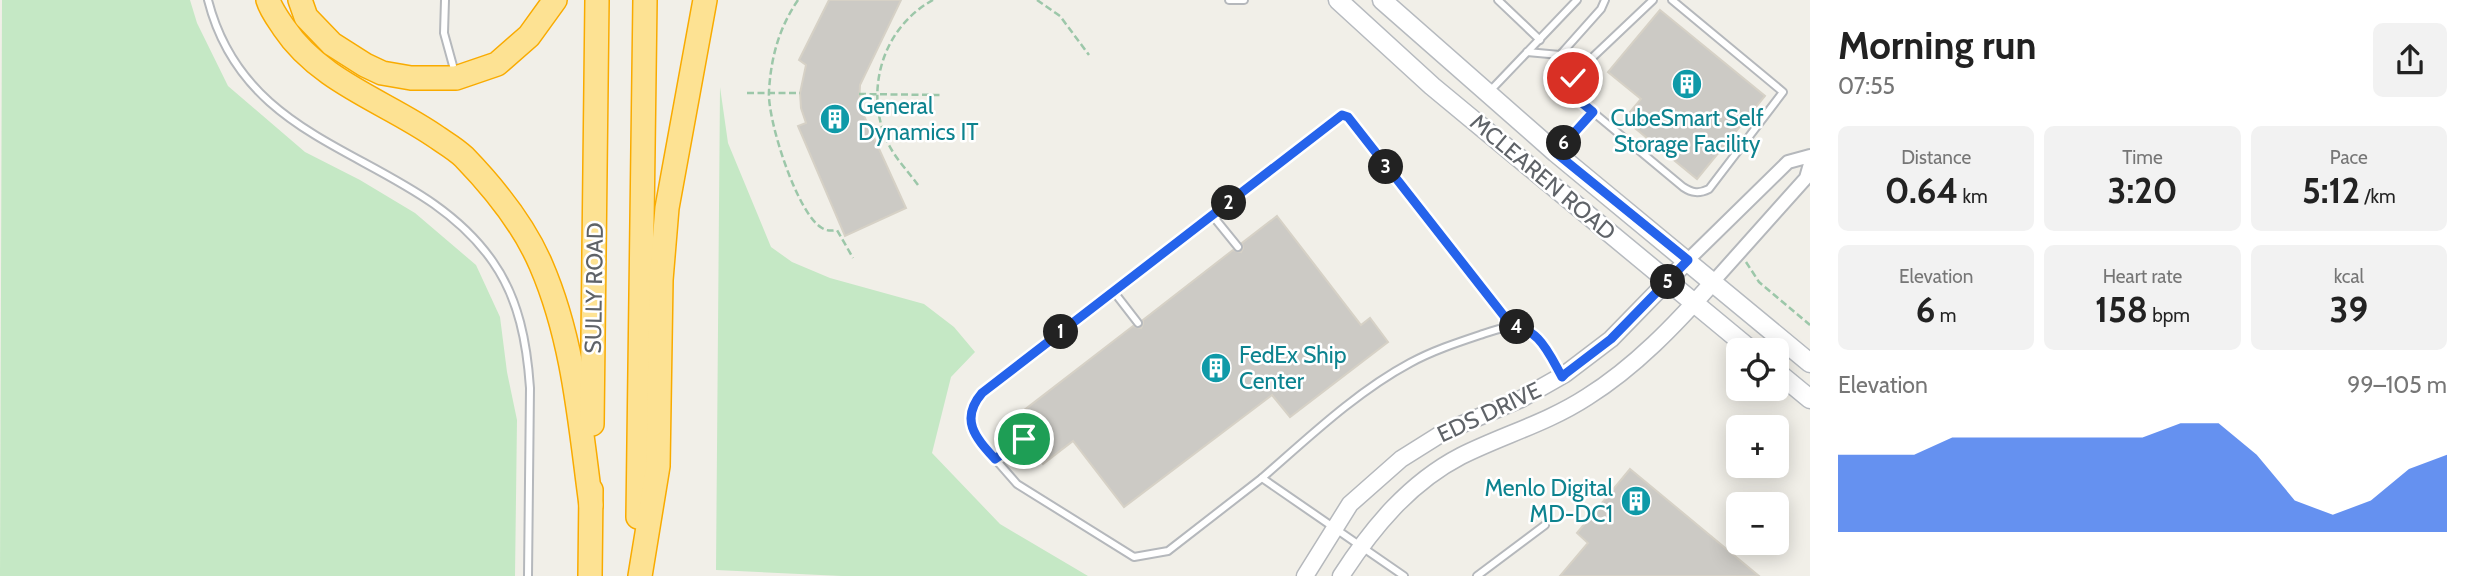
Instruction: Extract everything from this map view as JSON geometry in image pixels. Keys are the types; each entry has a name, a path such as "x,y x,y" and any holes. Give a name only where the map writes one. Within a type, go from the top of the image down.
{"highway":[{"path":"268,0 293,41 324,71 413,121 462,155 510,210 541,264 558,312 571,360 591,505"},
{"path":"300,0 306,17 332,44 382,73 411,78 456,78 497,64 529,36 555,0"},
{"name":"SULLY ROAD","path":"590,576 597,0"},
{"name":"SULLY ROAD","path":"639,576 645,0"},
{"path":"639,576 658,466 661,280 667,208 705,0"}],"main road":[{"name":"MCLEAREN ROAD","path":"1338,0 1432,86 1736,338"},
{"name":"MCLEAREN ROAD","path":"1382,0 1556,153 1810,363"},
{"path":"1789,382 1810,399"}],"street":[{"path":"1688,260 1788,162 1810,156"},
{"path":"1713,282 1806,178 1810,164"},
{"name":"EDS DRIVE","path":"1305,576 1350,504 1376,479 1428,440 1536,392 1562,377 1611,339 1688,260"},
{"name":"EDS DRIVE","path":"1341,576 1383,518 1427,479 1462,456 1556,416 1589,396 1639,357 1713,282"}],"lane":[{"path":"208,0 225,46 252,84 277,110 329,145 430,201 465,230 500,274 514,302 528,359 528,576"},
{"path":"445,0 444,33 456,78"},
{"path":"1229,0 1244,0"},
{"path":"1498,0 1540,40"},
{"path":"1489,92 1577,0"},
{"path":"1527,52 1560,55 1601,9 1605,0"},
{"path":"1653,0 1573,78 1576,98 1683,187 1689,191 1703,192 1709,189 1783,92 1672,0"},
{"path":"353,87 365,65"},
{"path":"1556,153 1593,112"},
{"path":"1507,328 1504,316 1348,117 1342,115 992,386 976,401 972,412 974,435 1017,484 1134,557 1168,551 1360,397 1396,370 1429,354 1507,328 1520,327 1535,334 1562,377"},
{"path":"1212,215 1238,247"},
{"path":"1114,292 1138,323"},
{"path":"995,459 1024,439"},
{"path":"1262,478 1404,576"},
{"path":"1477,576 1545,525"}],"path":[{"path":"798,0 776,43 768,93 769,109 776,138 811,218 827,231 837,230 853,258"},
{"path":"918,185 887,143 877,94 885,51 916,11 933,0"},
{"path":"1037,0 1060,16 1089,55"},
{"path":"747,93 800,93"},
{"path":"859,94 940,94"},
{"path":"1737,254 1751,267 1759,282 1810,325"}],"green space":[{"path":"2,0 190,0 197,23 228,86 305,152 360,180 415,213 476,265 500,317 517,420 515,576 0,576"},
{"path":"720,87 728,143 771,247 792,262 830,278 924,304 954,327 975,352 951,377 932,453 1000,524 1088,576 842,576 716,570"}],"building":[{"name":"General Dynamics IT","path":"829,0 901,0 860,85 859,105 906,208 845,236 798,126 806,123 800,93 806,65 799,60"},
{"name":"CubeSmart Self Storage Facility","path":"1660,10 1765,96 1697,179 1624,119 1641,99 1608,72"},
{"name":"FedEx Ship Center","path":"1277,216 1361,325 1370,318 1388,342 1290,417 1272,395 1124,507 1073,441 1043,464 1027,443 1030,439 1028,435 1021,434 1010,421 1133,326 1141,328 1143,320 1233,250 1241,252 1242,243"},
{"name":"Menlo Digital MD-DC1","path":"1630,469 1726,549 1726,555 1734,555 1759,576 1560,576 1588,543 1577,533"}],"place":[{"name":"CubeSmart Self Storage Facility","path":"1687,84"},
{"name":"General Dynamics IT","path":"835,119"},
{"name":"FedEx Ship Center","path":"1216,368"},
{"name":"Menlo Digital MD-DC1","path":"1636,501"}],"route":[{"path":"1024,439 995,459 974,435 971,424 972,412 982,393 1342,115 1348,117 1504,316 1507,328 1520,327 1535,334 1562,377 1611,339 1688,260 1556,153 1593,112 1576,98 1573,78"}]}
